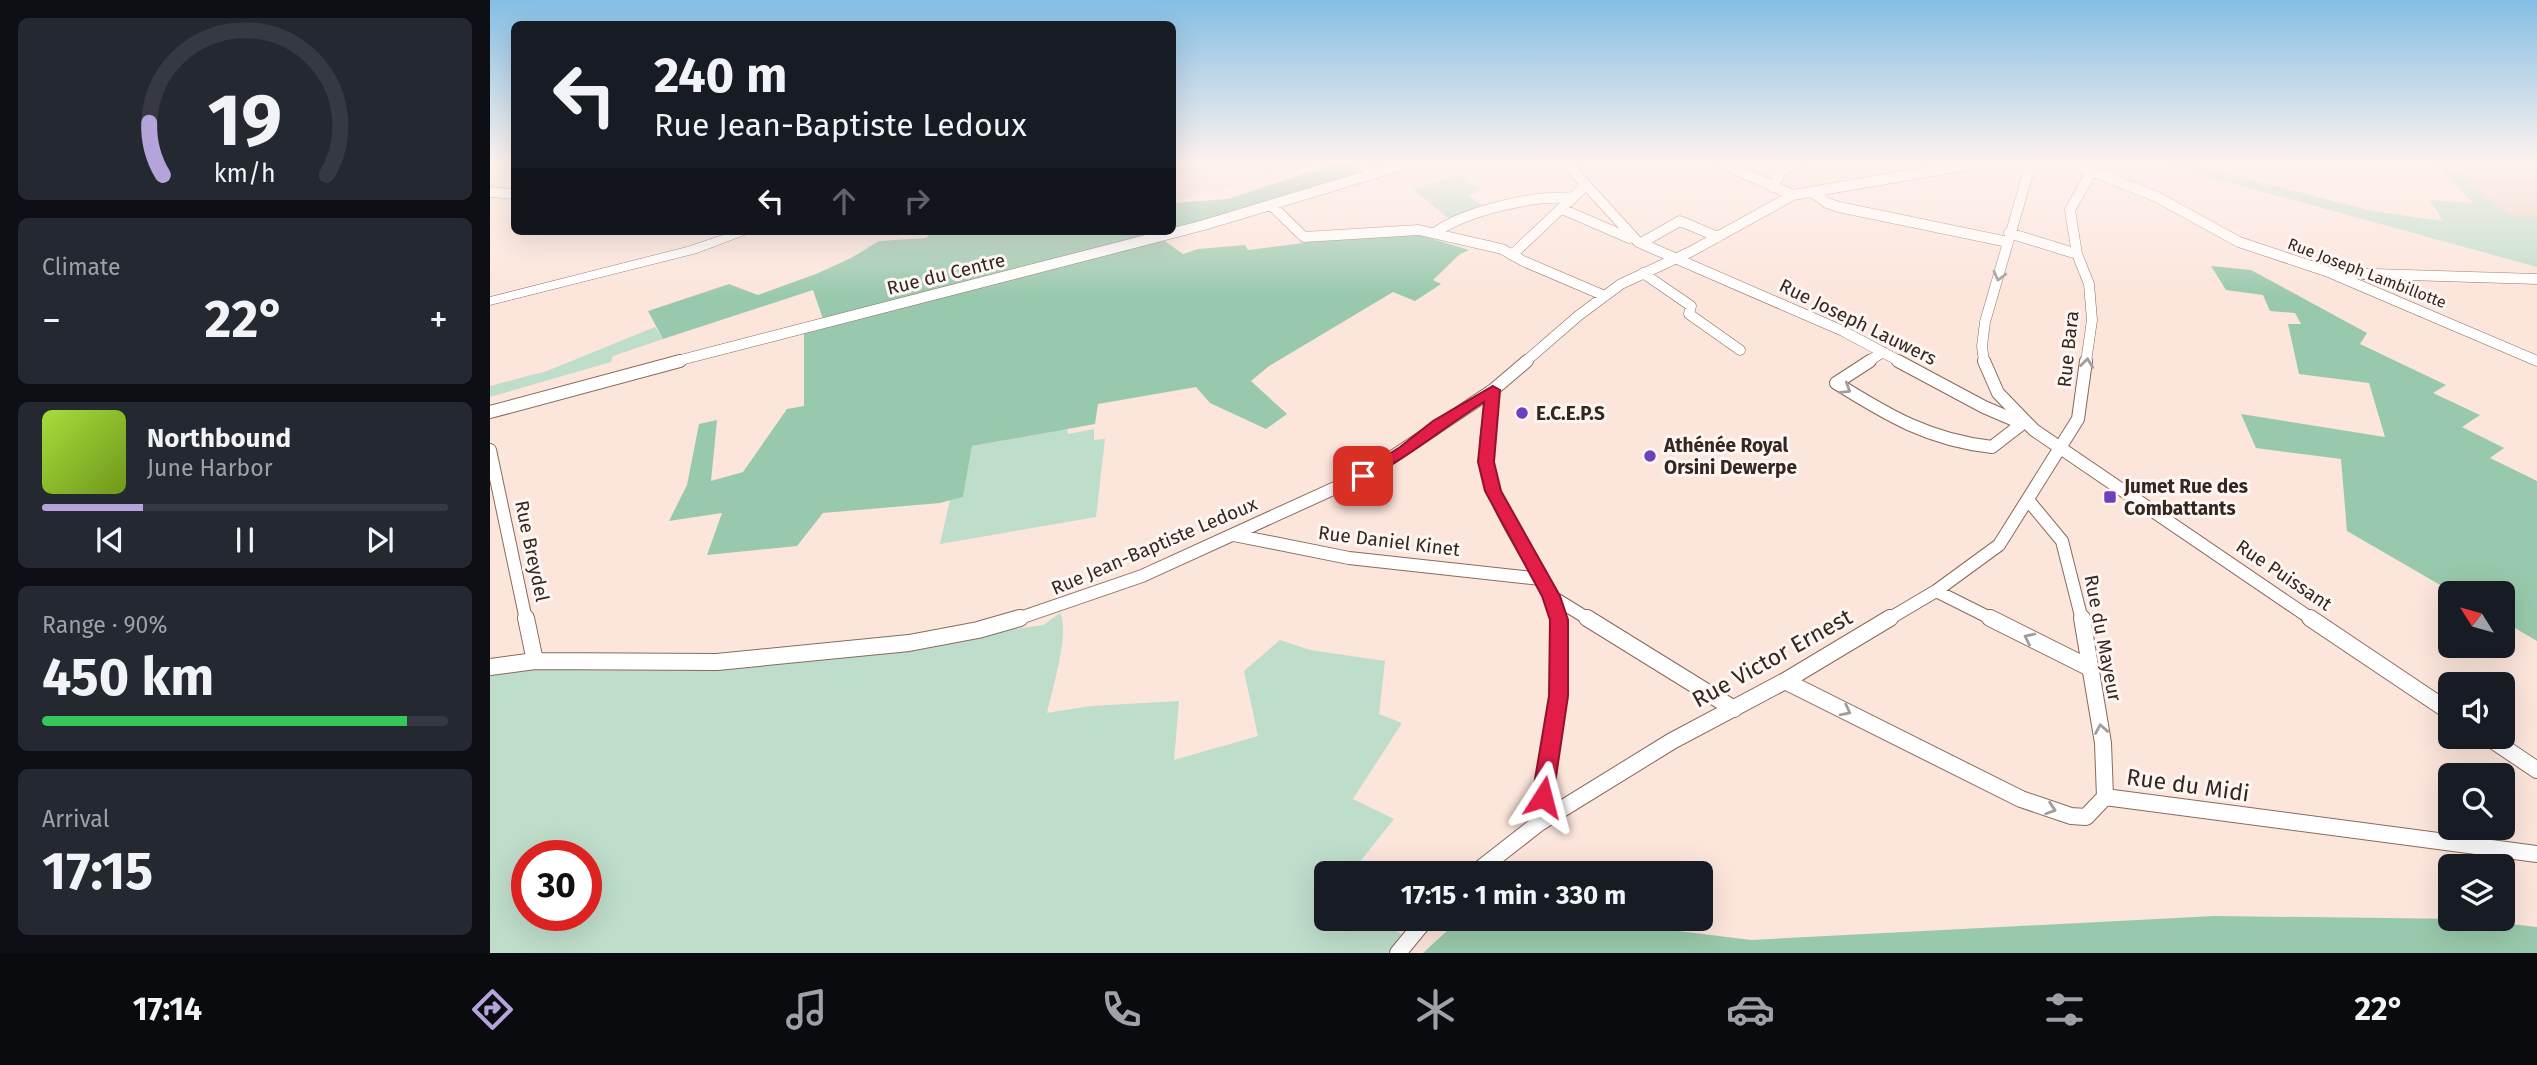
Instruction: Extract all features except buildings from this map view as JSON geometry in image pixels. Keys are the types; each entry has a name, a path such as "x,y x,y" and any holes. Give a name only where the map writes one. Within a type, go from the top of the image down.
{"street":[{"name":"Rue du Centre","path":"1176,232 1262,207"},
{"path":"1274,207 1304,237 1419,230 1436,232 1513,254 1523,261 1605,296"},
{"path":"1436,232 1446,224 1507,207"},
{"path":"1607,207 1639,242 1680,220 1718,237"},
{"name":"Rue Jean-Baptiste Ledoux","path":"490,667 535,661 717,662 909,643 978,630 1049,610 1142,576 1368,473 1493,390 1605,296 1643,273 1718,237 1771,207"},
{"path":"1842,207 2009,238 2077,254"},
{"name":"Rue Puissant","path":"2018,207 1986,319 1982,346 1987,372 2003,399 2023,423 2438,704"},
{"name":"Rue Bara","path":"2060,450 2078,419 2092,320 2089,284 2077,254 2071,207"},
{"name":"Rue Joseph Lambillotte","path":"2176,207 2239,242 2326,271 2537,361"},
{"path":"1513,254 1562,209"},
{"name":"Rue Joseph Lauwers","path":"1562,209 1793,308 1883,352 1984,407 2023,423"},
{"path":"490,301 692,250 736,235"},
{"name":"Rue du Centre","path":"490,412 1164,235"},
{"path":"2326,271 2369,276 2537,279"},
{"path":"1643,273 1691,306 1689,314 1740,350"},
{"path":"1883,352 1836,383 1910,429 1963,445 1992,447 2023,423"},
{"path":"1493,390 1486,462 1493,491 1551,596 1559,620 1559,696 1539,823"},
{"name":"Rue Breydel","path":"490,450 535,661"},
{"name":"Rue Victor Ernest","path":"1490,861 1539,823 1672,741 1785,681 1936,592 1999,545 2060,450"},
{"name":"Rue du Mayeur","path":"2028,500 2062,541 2079,603 2103,743 2105,797"},
{"name":"Rue Daniel Kinet","path":"1233,535 1349,558 1541,579"},
{"path":"1936,592 2090,668"},
{"path":"1551,596 1734,709"},
{"name":"Rue du Midi","path":"1785,681 2021,799 2071,816 2086,817 2105,797 2537,854"},
{"path":"2506,749 2537,770"},
{"path":"1398,953 1416,931"}],"shaded area":[{"path":"2499,207 2537,207 2537,216 2509,215"}],"green space":[{"path":"1176,207 1259,207 1176,232"},
{"path":"1435,207 1486,209 1450,220"},
{"path":"2320,207 2358,207 2443,221 2435,207 2500,207 2509,215 2537,216 2537,267"},
{"path":"1403,230 1469,250 1460,254 1433,280 1441,284 1415,301 1393,292 1269,366 1251,381 1287,414 1266,429 1210,403 1196,387 1098,404 1095,424 972,446 963,497 940,503 823,513 797,546 707,555 722,513 669,521 687,485 699,424 717,420 711,481 743,472 787,409 804,406 804,328 824,322 813,290 663,339 648,311 729,284 758,295 816,274 879,241 926,238 929,235 1166,235 1159,237 1183,254 1198,249 1245,245 1248,250"},
{"path":"2211,266 2251,270 2367,333 2360,344 2446,385 2433,393 2480,415 2462,427 2504,448 2490,458 2537,481 2537,641 2515,628 2515,581 2438,581 2438,584 2347,531 2341,459 2256,448 2241,414 2385,437 2369,383 2299,374 2288,324 2301,324 2295,313 2270,311 2263,295 2226,290"},
{"path":"655,327 663,339 613,356 611,362 490,397 490,386 547,371"},
{"path":"1067,428 1068,434 1094,429 1094,440 1105,439 1096,517 940,544 950,500 963,497 972,446"},
{"path":"1060,613 1063,622 1062,647 1047,713 1091,706 1179,701 1174,760 1258,736 1244,671 1280,640 1310,650 1385,661 1379,714 1402,723 1353,799 1394,819 1361,861 1314,861 1314,931 1398,931 1408,941 1398,953 490,953 490,668 717,662 909,643 1043,625"},
{"path":"2214,916 2438,919 2438,931 2515,931 2515,925 2537,927 2537,953 1423,953 1447,931 1679,931 1751,940"}],"place":[{"name":"E.C.E.P.S","path":"1522,413"},
{"name":"Athénée Royal Orsini Dewerpe","path":"1650,456"},
{"name":"Jumet Rue des Combattants","path":"2110,497"}],"route":[{"path":"1363,476 1405,451 1493,390 1486,462 1493,491 1551,596 1559,620 1559,696 1543,797"}]}
